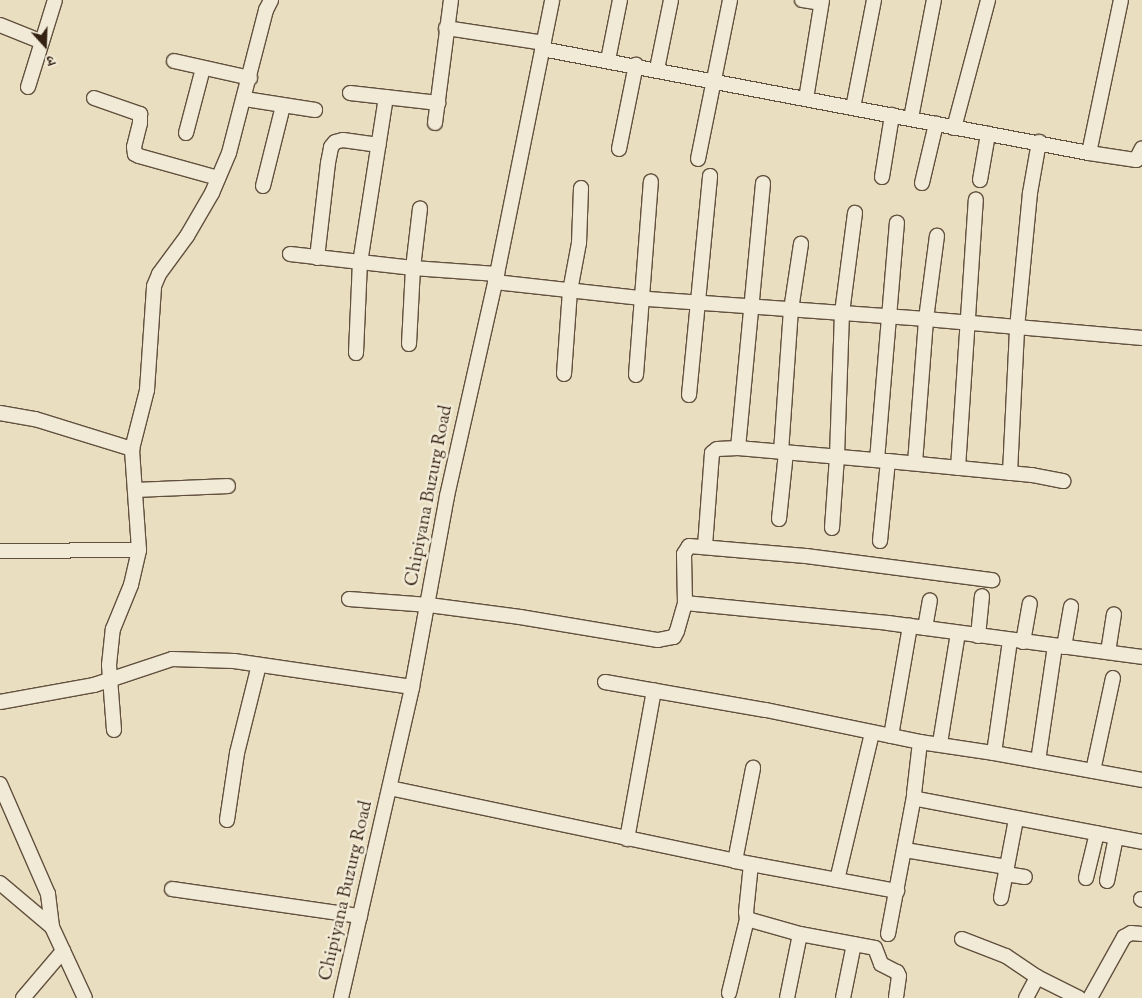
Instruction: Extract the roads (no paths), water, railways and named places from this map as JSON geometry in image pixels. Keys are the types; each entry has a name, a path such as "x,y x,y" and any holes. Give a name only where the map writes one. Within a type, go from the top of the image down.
{"street":[{"path":"28,87 55,0"},
{"path":"114,730 109,678 113,629 131,585 139,550 132,449 147,390 151,316 156,279 186,236 218,178 229,153 245,98 266,10 272,0"},
{"path":"435,123 451,0"},
{"name":"Chipiyana Buzurg Road","path":"341,998 412,687 429,605 447,496 496,278 552,0"},
{"path":"608,60 620,0"},
{"path":"657,69 671,0"},
{"path":"698,159 730,0"},
{"path":"802,0 822,2 806,99"},
{"path":"853,108 874,0"},
{"path":"911,118 934,0"},
{"path":"954,128 988,0"},
{"path":"1089,152 1121,0"},
{"path":"0,25 42,42"},
{"path":"446,28 911,118 954,128 1089,152 1136,160 1142,148"},
{"path":"174,61 250,78"},
{"path":"619,149 636,65"},
{"path":"186,133 203,68"},
{"path":"350,94 438,103"},
{"path":"356,353 360,263 386,97"},
{"path":"94,98 140,114 140,123 134,147 138,156 218,178"},
{"path":"245,98 315,110"},
{"path":"263,186 283,106"},
{"path":"882,177 892,115"},
{"path":"922,183 936,124"},
{"path":"980,180 988,134"},
{"path":"317,258 328,163 332,147 335,142 343,140 379,145"},
{"path":"1010,473 1017,328 1030,193 1039,142"},
{"path":"689,395 710,176"},
{"path":"636,375 651,182"},
{"path":"738,448 763,183"},
{"path":"564,374 570,291 579,243 581,188"},
{"path":"958,468 976,200"},
{"path":"409,344 413,268 420,208"},
{"path":"832,528 837,456 842,313 855,212"},
{"path":"880,540 888,317 896,223"},
{"path":"914,463 926,319 937,236"},
{"path":"779,519 791,310 801,244"},
{"path":"290,254 496,278 570,291 642,299 926,319 1142,338"},
{"path":"0,413 35,419 132,449"},
{"path":"705,546 713,451 717,449 738,448 882,460 1010,473 1063,481"},
{"path":"136,490 228,486"},
{"path":"349,599 429,605 520,617 658,640 674,636 685,603 686,549 689,546 705,546 880,564 992,580"},
{"path":"0,552 139,550"},
{"path":"978,636 982,596"},
{"path":"926,628 930,600"},
{"path":"685,603 910,626 1142,657"},
{"path":"994,753 1017,641 1030,604"},
{"path":"1038,761 1060,647 1071,607"},
{"path":"1108,652 1114,614"},
{"path":"891,736 910,626"},
{"path":"940,743 958,633"},
{"path":"0,702 94,685 109,678 172,659 194,658 259,665 412,687"},
{"path":"227,820 237,753 259,665"},
{"path":"1093,771 1114,678"},
{"path":"605,682 920,742 940,743 1142,780"},
{"path":"627,839 654,690"},
{"path":"837,880 872,733"},
{"path":"888,934 914,797 920,742"},
{"path":"735,861 753,768"},
{"path":"0,784 48,894 52,927 85,998"},
{"path":"390,788 735,861 897,891"},
{"path":"914,797 1016,819 1142,842"},
{"path":"1001,898 1016,819"},
{"path":"1086,878 1097,833"},
{"path":"1107,881 1116,837"},
{"path":"905,850 1007,870 1025,877"},
{"path":"729,993 747,918 751,864"},
{"path":"0,883 52,927"},
{"path":"172,889 360,916"},
{"path":"747,918 800,934 875,948 881,964 897,972 899,980 896,998"},
{"path":"787,998 800,934"},
{"path":"1090,998 1124,937 1131,934 1142,934"},
{"path":"962,939 1006,956 1038,977 1080,998"},
{"path":"843,998 854,944"},
{"path":"23,998 63,951"},
{"path":"1026,998 1038,977"}]}
